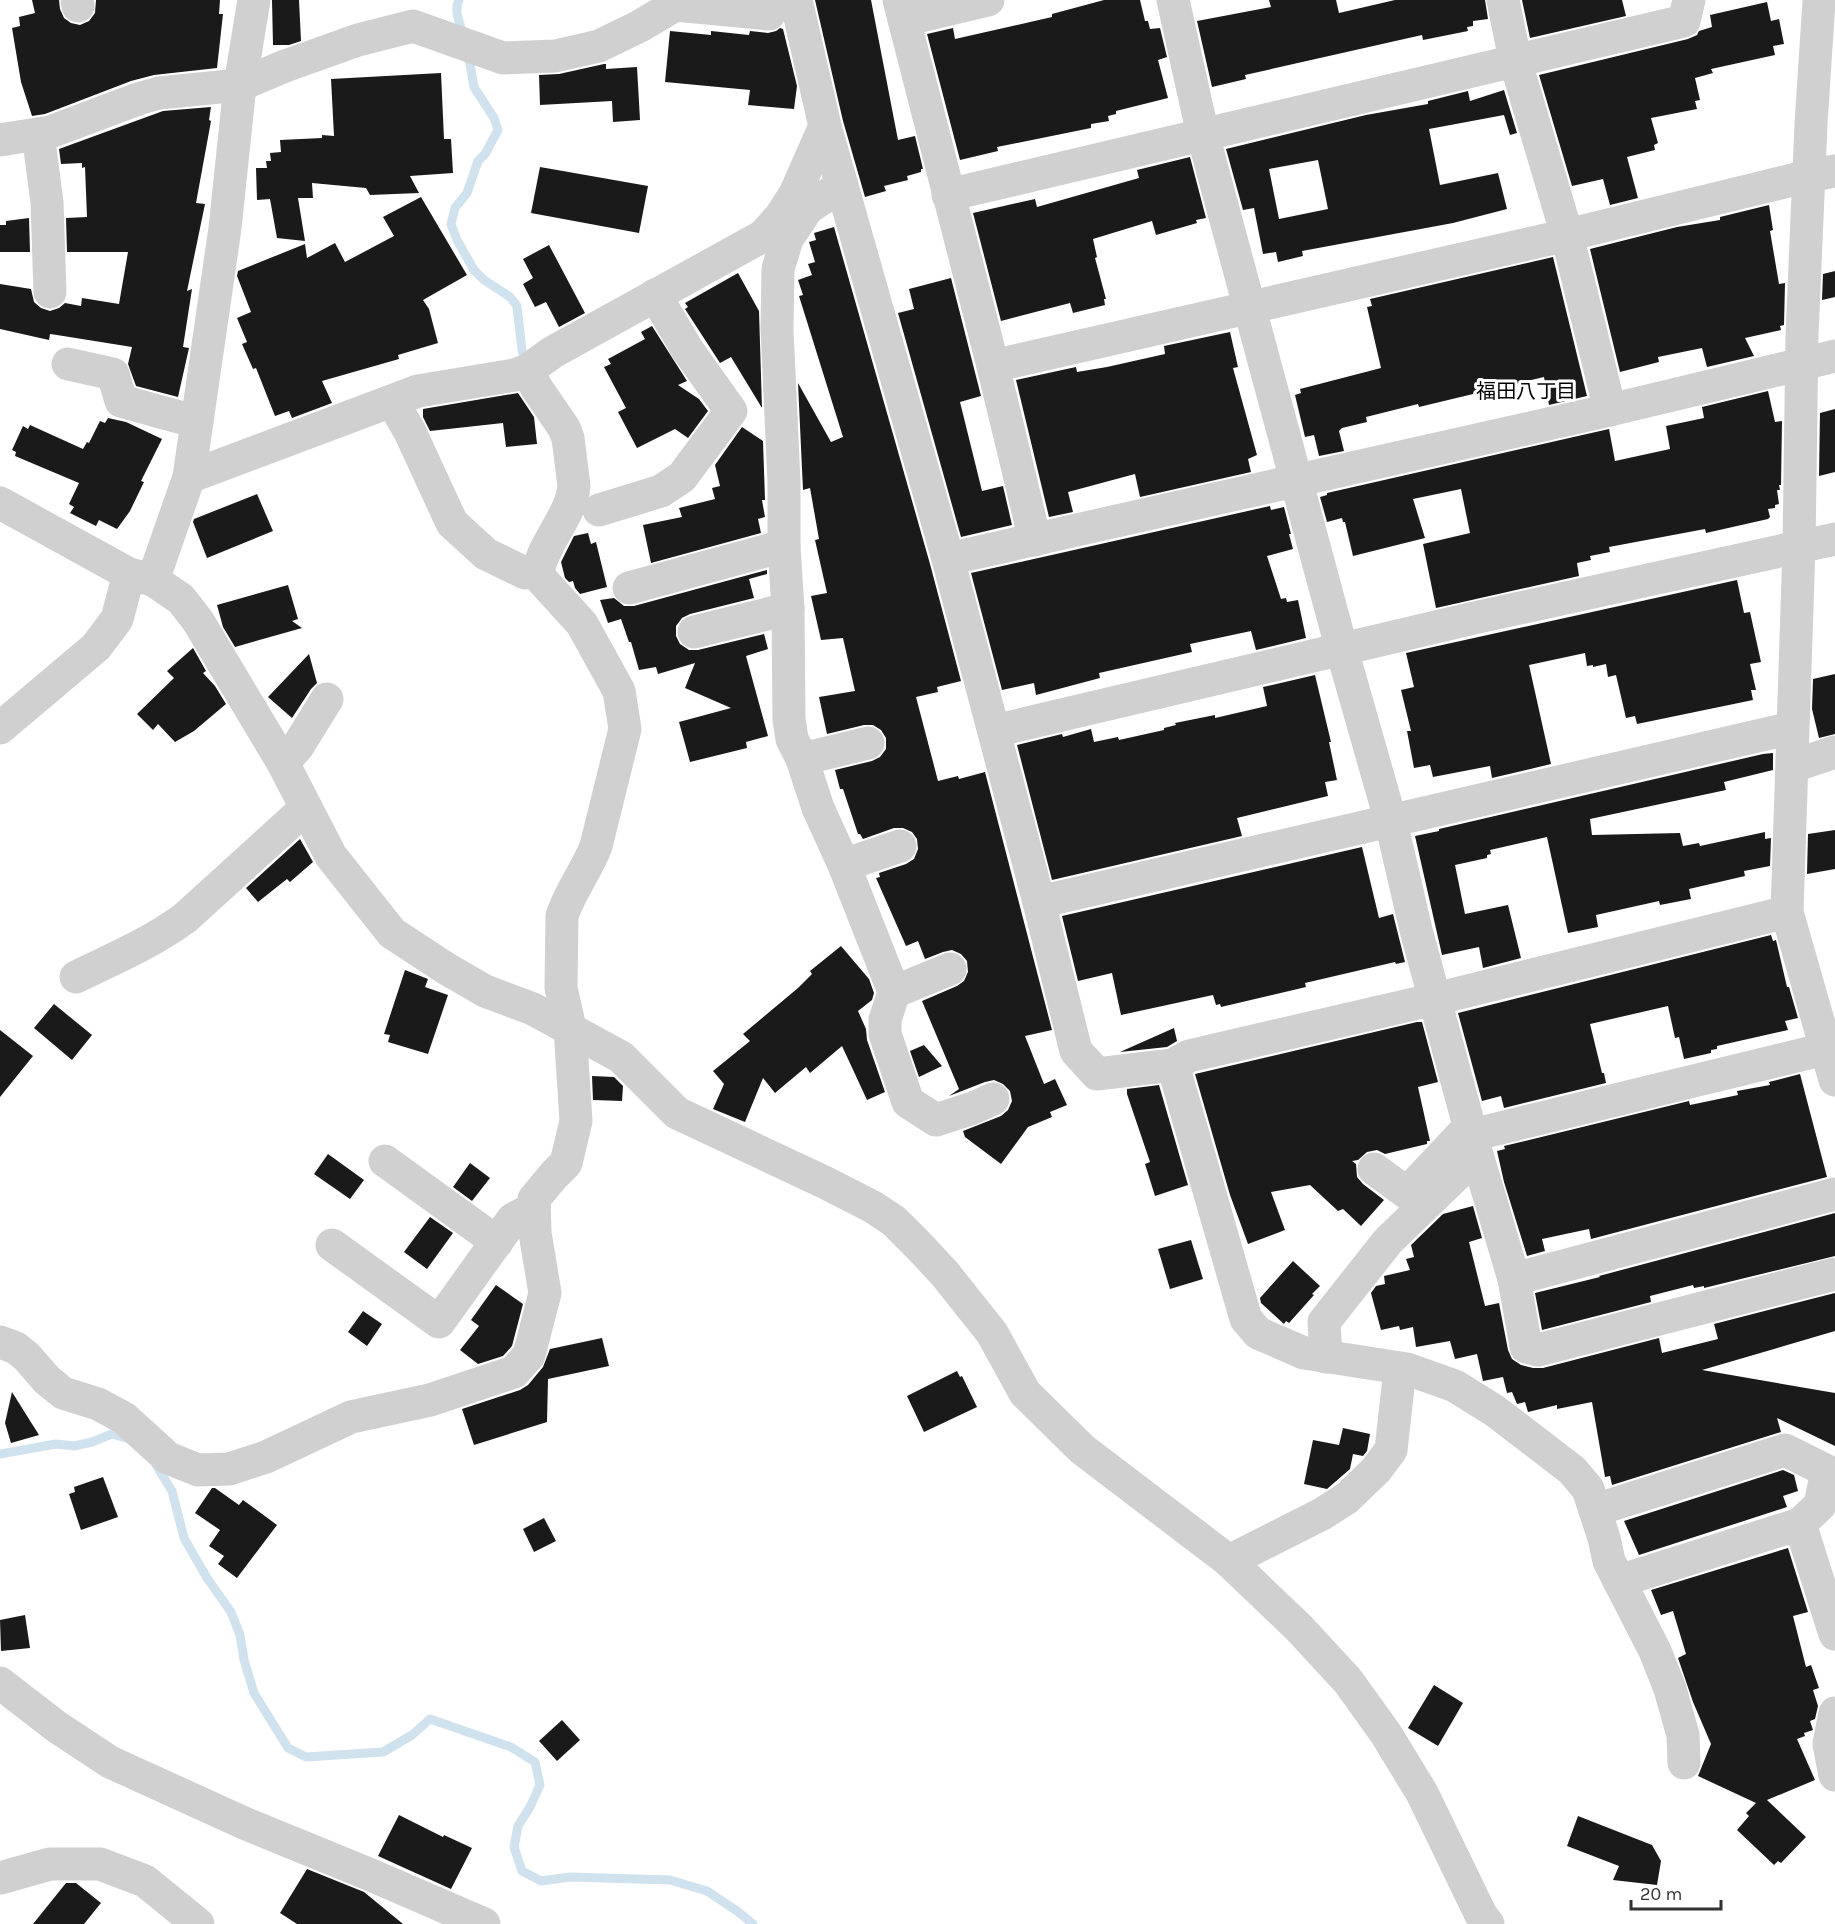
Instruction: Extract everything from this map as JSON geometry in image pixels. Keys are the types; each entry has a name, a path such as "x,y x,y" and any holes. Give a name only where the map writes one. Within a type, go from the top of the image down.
{"street":[{"path":"0,728 96,647 117,619 141,577 189,477 225,228 240,85 254,0"},
{"path":"1,139 50,132 159,93 240,85 358,40 413,26 503,58 555,56 599,46 640,26 675,5 769,14 771,0"},
{"path":"796,0 825,126 948,559 1076,1051 1097,1074 1173,1065 1189,1056 1435,999 1787,912"},
{"path":"988,0 901,10 993,366 1035,540"},
{"path":"1173,0 1203,135 1342,650 1391,822 1416,930 1514,1279 1527,1347 1538,1350 1835,1274"},
{"path":"1503,0 1515,60 1567,235 1610,410"},
{"path":"948,195 1684,21 1689,0"},
{"path":"1823,1 1822,173 1802,364 1799,547 1787,912 1835,1080"},
{"path":"189,477 418,391 515,375 528,370 553,352 764,236 795,194 825,126"},
{"path":"38,134 47,202 50,292"},
{"path":"993,366 1567,235 1822,173"},
{"path":"842,185 807,209 787,239 778,269 777,329 788,609 789,719 792,740 802,759 818,808 844,865 894,992 885,1020 885,1034 908,1102 936,1120 993,1099"},
{"path":"599,510 661,491 682,477 731,411 687,349 655,295"},
{"path":"948,559 1610,410 1835,356"},
{"path":"68,364 113,374 120,401 197,422"},
{"path":"0,1342 16,1348 63,1393 98,1404 124,1418 168,1458 198,1470 229,1469 266,1457 351,1417 430,1400 514,1372 529,1355 545,1293 535,1233 534,1199 566,1163 576,1121 570,1028 561,988 562,916 565,905 596,846 625,729 619,691 608,669 582,624 542,580 538,571 543,555 573,493 574,486 568,438 528,370"},
{"path":"392,401 410,432 452,523 486,554 525,573 538,571"},
{"path":"0,503 181,599 198,621 283,763 331,856 392,933 485,991 532,1009 621,1057 677,1113 824,1182 873,1207 894,1221 945,1274 992,1333 1025,1393 1082,1449 1229,1561 1300,1629 1348,1682 1386,1734 1422,1793 1481,1915 1488,1924"},
{"path":"994,731 1474,618 1835,539"},
{"path":"629,588 784,546"},
{"path":"694,633 788,609"},
{"path":"283,763 298,746 327,699"},
{"path":"1039,902 1792,728"},
{"path":"802,759 867,743"},
{"path":"1793,766 1835,752"},
{"path":"76,977 150,942 169,930 306,808"},
{"path":"844,865 900,846"},
{"path":"894,992 950,969"},
{"path":"1374,1169 1407,1193 1473,1139 1825,1049"},
{"path":"1173,1065 1246,1319 1258,1333 1304,1353 1400,1369 1455,1386 1495,1411 1572,1470 1588,1489 1609,1561 1641,1621 1670,1689 1683,1736 1684,1763"},
{"path":"1326,1357 1324,1322 1388,1240 1473,1139"},
{"path":"385,1161 496,1242"},
{"path":"1514,1279 1835,1194"},
{"path":"332,1245 440,1322 513,1220 534,1208"},
{"path":"1229,1561 1322,1514 1347,1498 1376,1470 1390,1450 1400,1369"},
{"path":"1595,1510 1785,1450 1827,1471 1820,1505 1800,1524 1619,1581"},
{"path":"1800,1524 1835,1634"},
{"path":"0,1683 57,1727 110,1762 244,1823 484,1924"},
{"path":"1835,1713 1828,1744 1835,1775"},
{"path":"0,1878 50,1864 100,1864 145,1881 198,1924"}],"building":[{"path":"32,0 59,0 64,18 80,25 89,21 95,13 96,0 220,0 219,14 223,14 217,68 154,75 131,81 45,114 32,116 21,82 12,28 20,26 19,17 35,13"},
{"path":"272,0 299,0 301,41 289,45 273,45"},
{"path":"815,0 871,0 898,140 915,136 923,169 921,172 907,176 908,180 884,186 886,191 865,197 843,121"},
{"path":"1104,0 1140,0 1145,21 1148,21 1150,29 1160,28 1167,57 1158,60 1168,98 1116,111 1116,114 1108,116 1109,121 1091,124 1091,128 997,147 998,151 960,160 927,34 953,28 955,39 1052,17 1052,14"},
{"path":"1269,0 1336,0 1339,13 1395,0 1485,0 1488,19 1473,21 1473,26 1467,27 1468,31 1423,40 1422,35 1245,75 1246,79 1212,87 1197,21 1271,7"},
{"path":"1522,0 1622,0 1626,16 1530,38"},
{"path":"1767,2 1771,21 1779,19 1784,44 1773,46 1775,55 1711,69 1713,73 1695,78 1700,100 1695,101 1697,109 1651,118 1658,143 1654,145 1655,150 1627,157 1638,198 1610,205 1603,179 1572,186 1539,75 1688,39 1697,35 1699,31 1712,27 1710,15"},
{"path":"783,29 797,86 794,109 748,105 750,90 665,82 670,31 711,35 711,31 749,35 750,31 768,33"},
{"path":"606,64 606,69 637,67 640,120 613,122 612,101 540,105 539,75 559,74"},
{"path":"441,73 444,139 451,139 453,173 410,176 419,193 370,195 366,188 312,183 313,198 298,198 305,241 277,238 270,199 257,200 256,168 267,168 266,161 271,161 270,153 281,152 280,140 322,138 322,135 334,136 331,79"},
{"path":"1504,90 1517,133 1510,135 1504,115 1429,129 1440,185 1498,173 1507,209 1453,223 1302,251 1303,256 1278,262 1276,252 1263,254 1254,208 1243,210 1226,149 1366,115 1428,104 1428,101 1468,91 1470,101","holes":["1318,160 1328,209 1279,219 1269,169"]},
{"path":"211,107 209,120 211,121 196,203 205,204 187,291 192,289 183,347 189,348 178,397 136,386 128,364 132,347 50,334 49,340 0,329 0,284 31,289 34,302 50,311 65,303 81,306 82,298 119,304 128,252 67,252 66,218 87,217 85,167 82,168 82,163 61,164 59,149 163,111"},
{"path":"1190,157 1206,218 1196,220 1197,223 1156,235 1152,221 1093,239 1097,257 1095,258 1106,299 1104,299 1105,305 1073,313 1070,303 1001,321 973,213 1035,199 1037,207 1139,178 1137,170"},
{"path":"540,167 648,186 639,233 531,213"},
{"path":"421,197 467,275 423,300 429,309 438,343 398,355 399,359 322,381 332,403 292,418 289,411 275,416 256,368 253,369 242,344 247,342 237,318 251,312 237,276 238,271 305,244 307,258 335,243 345,262 394,236 383,217"},
{"path":"1769,205 1773,230 1770,231 1779,284 1785,283 1784,325 1780,326 1781,330 1745,338 1754,356 1707,367 1702,348 1658,357 1659,362 1620,372 1590,249 1677,227 1720,220 1720,217"},
{"path":"29,218 30,252 0,252 0,225 6,225 6,221"},
{"path":"834,227 961,681 937,687 938,692 916,697 938,781 958,776 959,779 985,772 1052,1030 1025,1036 1044,1084 1055,1079 1067,1105 1050,1112 1052,1117 1028,1127 1001,1164 965,1137 963,1131 1001,1116 1008,1110 1012,1101 1010,1091 1003,1084 994,1080 949,1096 959,1089 922,1001 964,981 968,972 967,961 961,954 952,950 925,959 918,941 906,946 876,878 880,877 879,873 914,859 918,849 917,839 912,832 903,828 894,828 863,839 858,834 843,789 840,789 835,770 880,757 886,749 886,738 881,730 873,725 827,734 819,697 855,691 843,638 821,640 811,596 827,593 815,540 819,539 810,488 803,490 798,383 831,442 843,437 799,296 803,295 798,280 812,275 808,264 815,262 809,242 816,240 814,233"},
{"path":"549,245 585,313 559,327 546,302 535,307 523,284 533,278 523,259"},
{"path":"1553,257 1587,396 1549,405 1544,377 1419,407 1418,404 1366,417 1367,422 1342,428 1339,431 1344,451 1319,456 1314,435 1305,437 1295,395 1301,393 1300,389 1381,368 1367,307 1372,306 1370,299"},
{"path":"1835,271 1835,297 1822,300 1823,274"},
{"path":"738,273 759,311 762,408 731,357 720,363 685,309 688,307 685,303"},
{"path":"951,278 981,396 960,402 982,491 1003,486 1012,525 961,537 898,313 914,309 909,289"},
{"path":"652,326 687,381 678,385 699,399 708,411 688,438 675,429 637,448 618,412 626,408 604,367 611,364 608,359 645,339 641,332"},
{"path":"1230,332 1238,367 1233,368 1257,455 1248,459 1251,472 1140,497 1135,474 1068,492 1073,512 1049,517 1016,380 1076,367 1077,372 1107,367 1165,354 1164,346"},
{"path":"1768,391 1775,422 1782,421 1781,485 1779,485 1780,490 1777,490 1779,504 1775,505 1775,508 1768,509 1770,517 1768,519 1706,533 1705,529 1609,547 1610,552 1590,556 1591,560 1577,563 1579,576 1436,608 1423,544 1470,533 1461,489 1413,499 1425,538 1353,556 1345,522 1342,518 1327,522 1320,497 1327,493 1609,429 1615,461 1670,449 1666,426 1704,418 1702,407"},
{"path":"518,393 534,417 537,444 506,447 503,423 430,431 423,417 423,409"},
{"path":"1835,409 1835,472 1819,476 1820,413"},
{"path":"108,418 126,422 162,439 141,481 144,482 130,511 117,529 99,520 96,526 70,513 74,507 69,504 79,483 15,456 16,452 12,450 23,426 28,429 30,425 83,449 87,442 89,443 100,421 105,423"},
{"path":"742,427 763,441 765,500 762,500 765,517 758,519 761,533 651,563 643,525 682,517 679,508 715,499 712,488 720,486 715,465"},
{"path":"257,494 273,531 207,558 193,522 194,519"},
{"path":"1270,506 1271,510 1284,507 1293,549 1267,556 1281,599 1286,598 1287,602 1298,600 1306,638 1256,650 1251,631 1190,644 1192,652 1099,673 1100,678 1036,695 1034,683 1002,690 971,573"},
{"path":"588,533 591,544 596,542 607,587 580,594 573,581 569,582 565,578 561,562 574,536"},
{"path":"767,570 767,574 749,579 754,598 690,614 682,618 676,626 676,636 680,644 689,650 698,650 764,634 768,649 746,656 768,736 746,742 747,748 690,762 679,722 731,708 685,688 695,663 658,674 656,667 639,670 621,619 608,623 600,600 614,598 624,606 634,606"},
{"path":"1737,580 1744,613 1750,612 1761,662 1750,664 1756,690 1751,690 1753,700 1637,724 1635,716 1626,718 1616,675 1608,677 1606,664 1587,666 1585,653 1529,665 1551,764 1492,778 1490,766 1433,777 1430,765 1414,768 1407,731 1411,731 1401,690 1414,687 1406,653"},
{"path":"288,585 298,619 292,621 302,628 235,647 223,627 217,605"},
{"path":"193,648 206,671 203,673 215,686 226,704 194,731 175,742 158,724 153,730 137,714 174,678 167,671"},
{"path":"309,654 317,683 292,718 268,697"},
{"path":"1835,674 1835,734 1819,738 1812,709 1813,679"},
{"path":"1315,675 1331,742 1329,742 1337,780 1325,782 1328,796 1237,818 1242,836 1052,880 1017,745 1062,734 1063,737 1091,729 1094,742 1118,737 1119,740 1164,730 1164,728 1176,725 1175,723 1215,715 1215,718 1267,706 1263,687"},
{"path":"1773,753 1773,770 1724,782 1726,790 1590,819 1592,835 1680,833 1683,846 1699,843 1700,846 1765,832 1765,839 1771,838 1770,866 1744,871 1745,876 1689,889 1691,899 1660,905 1659,901 1596,915 1598,927 1568,933 1547,837 1490,850 1491,854 1487,855 1487,858 1455,865 1465,914 1508,905 1521,958 1483,968 1479,947 1442,955 1415,836"},
{"path":"1835,830 1835,869 1807,874 1808,834"},
{"path":"300,839 313,862 290,882 287,879 258,902 246,888"},
{"path":"1362,847 1379,918 1393,914 1405,962 1396,964 1395,962 1305,983 1306,987 1221,1007 1220,1004 1216,1005 1213,995 1121,1015 1112,973 1078,981 1062,916"},
{"path":"1771,935 1773,941 1776,940 1787,987 1789,987 1798,1018 1785,1021 1788,1030 1717,1046 1717,1049 1711,1050 1711,1053 1684,1059 1679,1037 1675,1038 1668,1006 1590,1024 1606,1083 1504,1108 1501,1096 1482,1101 1458,1013"},
{"path":"841,946 869,979 874,993 872,1000 858,1011 866,1029 867,1040 885,1092 867,1100 842,1046 810,1073 806,1067 775,1093 763,1078 745,1122 713,1109 724,1084 713,1071 750,1041 743,1034 798,988 812,974 810,971"},
{"path":"405,970 428,979 425,987 448,995 428,1054 388,1042 390,1035 384,1034"},
{"path":"54,1004 92,1035 72,1060 34,1028"},
{"path":"1422,1022 1438,1082 1418,1087 1430,1141 1427,1141 1427,1144 1385,1154 1377,1150 1367,1152 1358,1160 1352,1161 1356,1164 1357,1177 1384,1200 1361,1226 1343,1209 1338,1211 1310,1185 1271,1192 1285,1230 1248,1244 1230,1195 1195,1074"},
{"path":"1174,1028 1177,1041 1167,1047 1120,1052"},
{"path":"0,1030 33,1056 0,1097"},
{"path":"924,1045 942,1066 919,1077 910,1051"},
{"path":"1800,1074 1827,1177 1591,1239 1589,1229 1542,1239 1545,1251 1527,1256 1497,1151 1505,1149 1504,1146 1689,1101 1690,1105 1738,1095 1737,1091 1770,1085 1769,1082"},
{"path":"592,1076 614,1077 623,1086 622,1101 593,1100"},
{"path":"1159,1085 1188,1185 1155,1196 1145,1164 1150,1162 1127,1089"},
{"path":"328,1154 364,1180 350,1199 314,1174"},
{"path":"470,1163 490,1178 472,1201 453,1187"},
{"path":"1473,1206 1482,1238 1469,1242 1485,1306 1499,1303 1508,1350 1512,1359 1521,1365 1533,1368 1543,1368 1659,1338 1662,1353 1718,1339 1714,1324 1835,1293 1835,1331 1702,1370 1835,1393 1835,1446 1777,1418 1781,1432 1612,1485 1610,1476 1605,1477 1592,1402 1557,1409 1557,1405 1528,1412 1525,1402 1517,1404 1512,1392 1507,1393 1503,1377 1483,1381 1477,1354 1455,1359 1450,1341 1416,1347 1413,1327 1400,1330 1399,1326 1381,1330 1371,1293 1376,1286 1385,1284 1384,1276 1410,1270 1406,1259 1414,1257 1411,1245 1443,1214"},
{"path":"1835,1213 1835,1256 1704,1288 1704,1286 1694,1288 1693,1285 1650,1296 1651,1302 1542,1330 1535,1293"},
{"path":"430,1217 453,1233 427,1269 404,1252"},
{"path":"1191,1240 1203,1279 1170,1289 1158,1249"},
{"path":"1293,1261 1320,1286 1289,1323 1286,1321 1284,1324 1261,1303 1260,1298"},
{"path":"496,1285 523,1304 512,1346 503,1356 478,1364 460,1350 479,1326 471,1320"},
{"path":"363,1311 382,1324 367,1346 348,1332"},
{"path":"602,1338 609,1366 548,1379 547,1422 474,1445 462,1409 520,1390 528,1385 543,1367 550,1349"},
{"path":"957,1371 960,1377 962,1376 977,1407 924,1432 907,1396"},
{"path":"12,1392 39,1435 11,1443 5,1423"},
{"path":"1343,1428 1370,1434 1367,1451 1363,1456 1353,1454 1350,1469 1327,1489 1304,1484 1313,1440 1339,1445"},
{"path":"1783,1470 1794,1475 1798,1491 1783,1496 1787,1507 1639,1555 1624,1521"},
{"path":"103,1477 118,1517 81,1530 69,1494 75,1492 74,1487"},
{"path":"212,1488 239,1505 243,1500 277,1525 237,1578 218,1564 224,1556 209,1546 220,1530 195,1513"},
{"path":"544,1518 556,1541 534,1552 523,1529"},
{"path":"1788,1548 1808,1612 1793,1616 1806,1667 1811,1665 1819,1688 1813,1690 1818,1706 1815,1719 1810,1721 1813,1730 1797,1739 1815,1780 1767,1800 1806,1837 1781,1863 1778,1861 1774,1865 1737,1830 1749,1816 1746,1813 1756,1803 1698,1776 1711,1744 1678,1658 1686,1654 1673,1611 1661,1615 1651,1590"},
{"path":"25,1615 30,1648 1,1651 0,1620"},
{"path":"1434,1685 1463,1703 1438,1746 1408,1728"},
{"path":"562,1720 580,1740 557,1761 539,1741"},
{"path":"399,1815 443,1837 444,1835 472,1848 451,1889 378,1856"},
{"path":"1578,1816 1652,1845 1661,1861 1657,1885 1613,1880 1619,1866 1567,1846"},
{"path":"307,1869 364,1892 403,1924 297,1924 280,1913"},
{"path":"66,1883 76,1883 101,1903 84,1924 33,1924"}],"waterway":[{"path":"459,0 457,13 464,37"},
{"path":"468,53 474,87 494,118 498,130 485,154 478,161 467,193 455,208 451,224 474,270 484,280 510,297 517,306 522,350 526,364"},
{"path":"0,1454 56,1444 74,1446 112,1434 129,1439"},
{"path":"156,1465 172,1491 184,1538 207,1578 231,1612 240,1635 244,1660 254,1693 288,1748 306,1757 383,1752 412,1735 430,1719 511,1747 535,1762 540,1785 518,1826 514,1847 522,1871 541,1881 570,1877 670,1880 707,1891 753,1924"}],"district":[{"name":"福田八丁目","path":"1526,391"}]}
